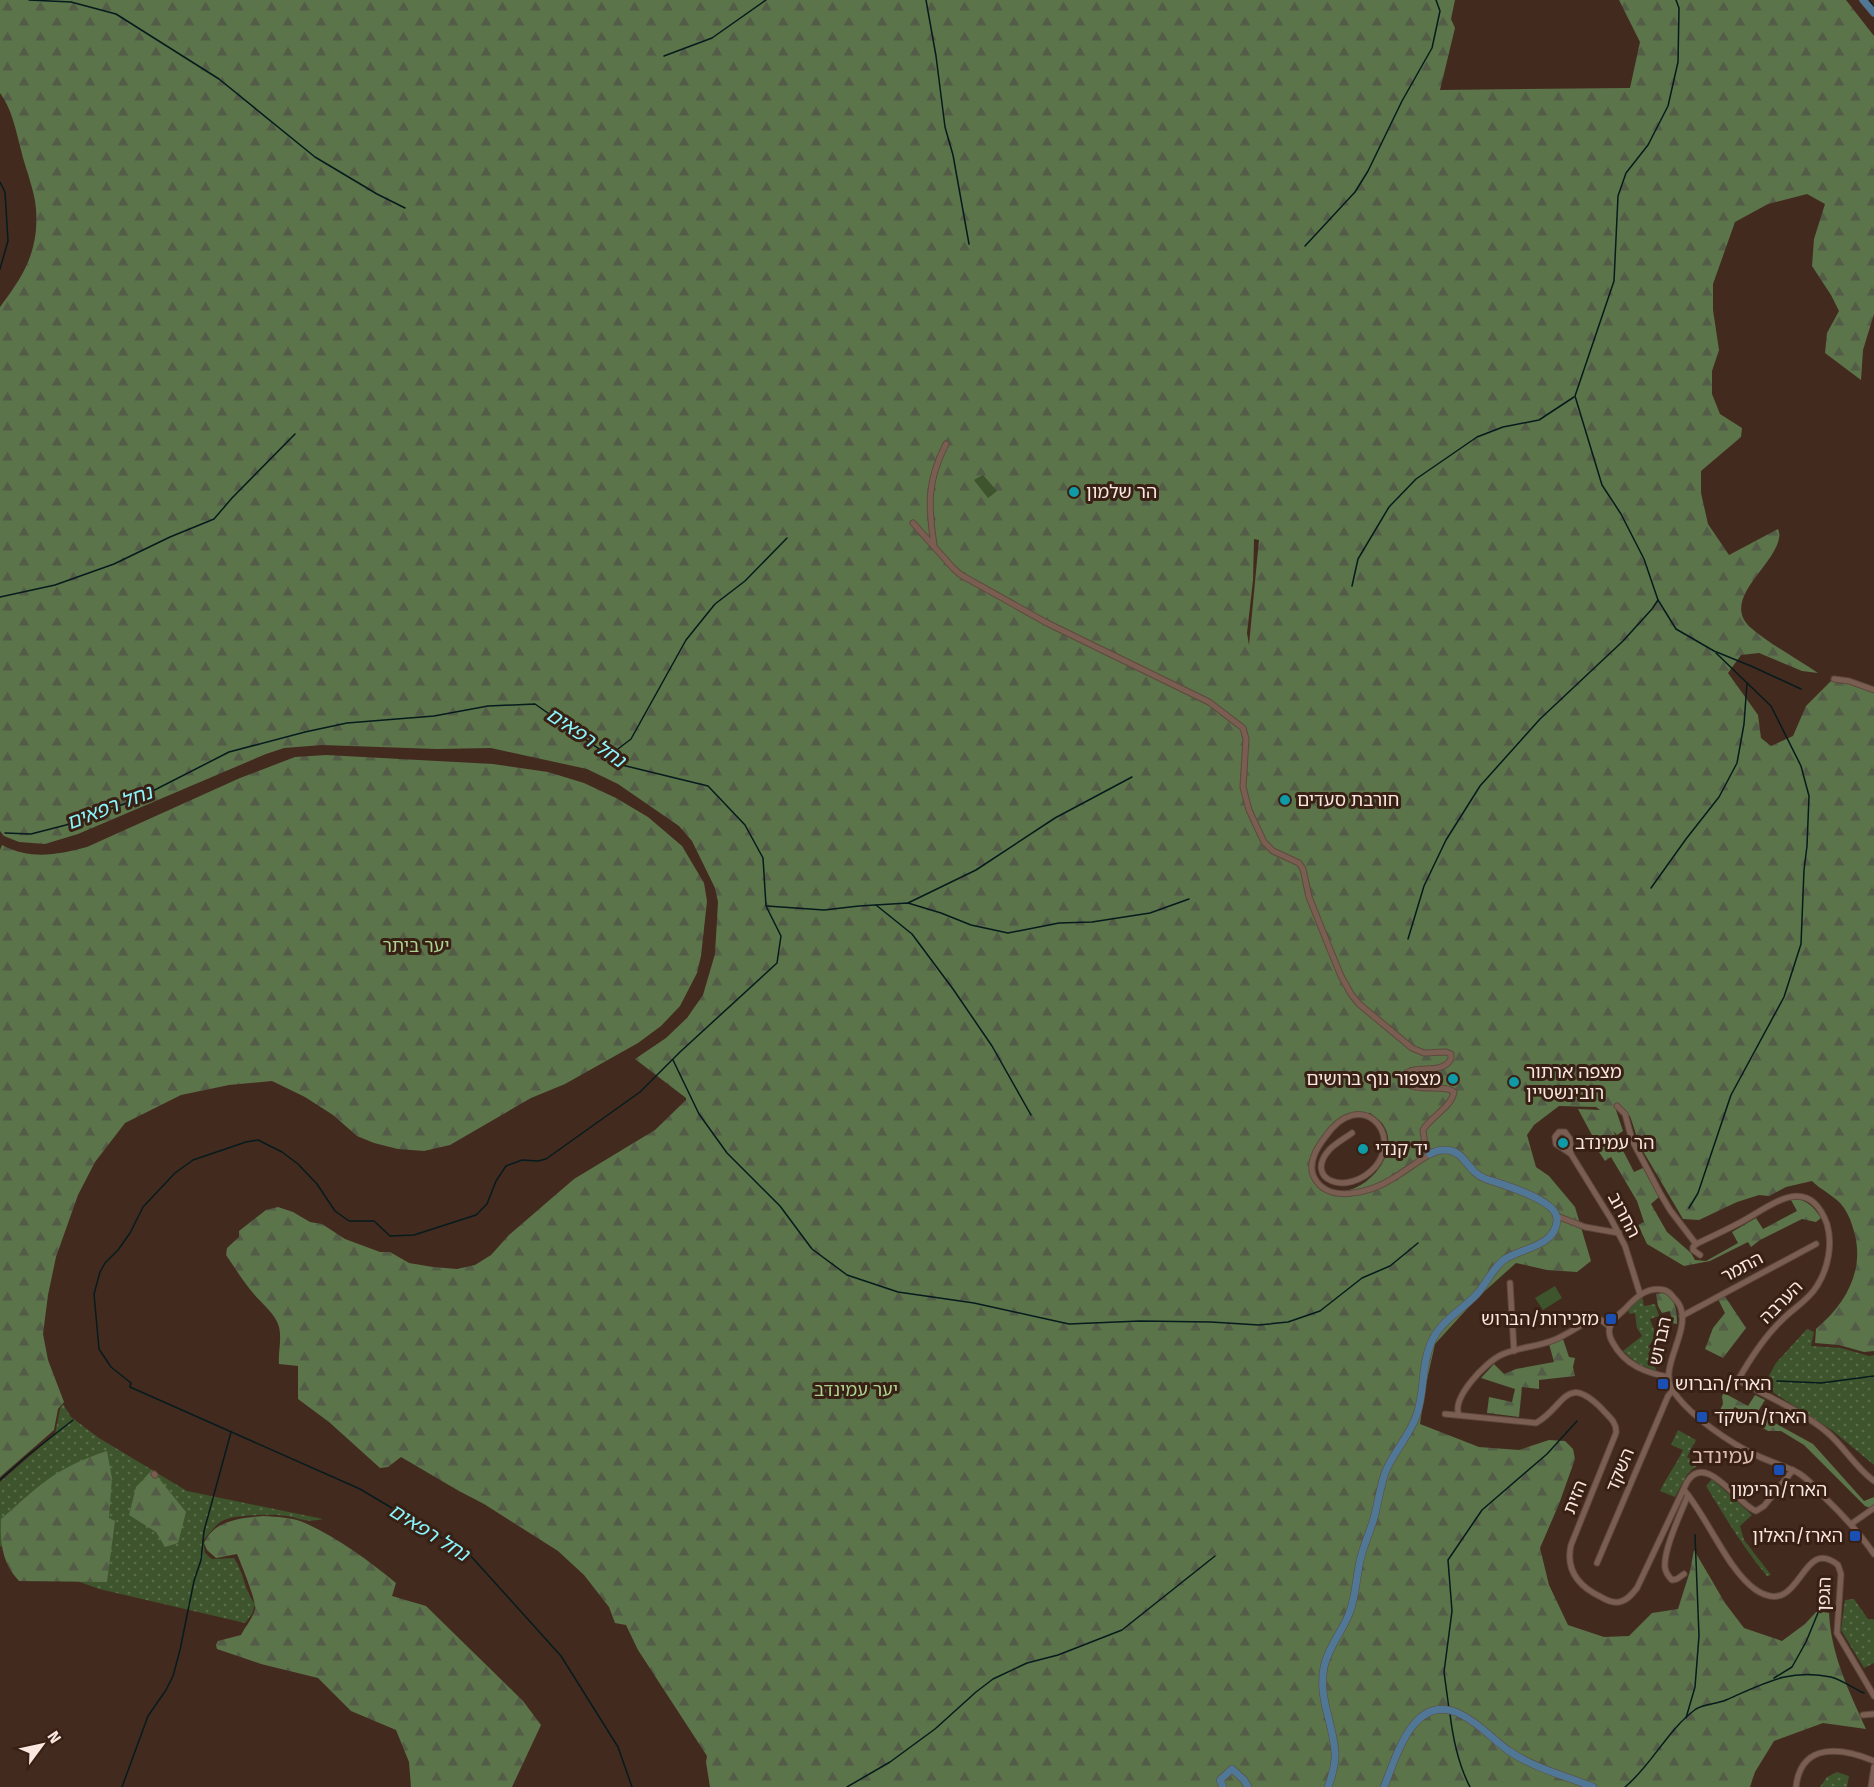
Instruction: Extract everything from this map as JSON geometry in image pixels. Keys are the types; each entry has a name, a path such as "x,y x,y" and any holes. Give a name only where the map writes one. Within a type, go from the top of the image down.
{"main road":[{"path":"1863,0 1874,14"},
{"path":"1328,1787 1336,1753 1322,1696 1324,1666 1331,1647 1349,1614 1355,1595 1360,1560 1372,1527 1384,1475 1418,1412 1424,1362 1429,1346 1435,1333 1477,1293 1498,1265 1505,1259 1545,1241 1556,1226 1557,1216 1553,1209 1541,1200 1480,1176 1472,1171 1457,1153 1450,1150 1440,1150 1430,1154"},
{"path":"1384,1787 1404,1738 1413,1725 1436,1710 1461,1714 1509,1752 1593,1787"},
{"path":"1223,1787 1220,1780 1232,1769 1248,1787"}],"street":[{"path":"934,547 929,503 936,465 946,444"},
{"path":"913,524 962,575 1047,622 1209,702 1243,728 1246,739 1243,787 1250,810 1263,842 1273,851 1299,863 1303,869 1309,897 1341,976 1351,994 1359,1004 1412,1048 1424,1053 1446,1052 1451,1054 1448,1065 1441,1068 1410,1070 1404,1075 1404,1080 1416,1087 1447,1088 1454,1092 1449,1102 1425,1127 1423,1135 1430,1154 1390,1180 1372,1188 1346,1194 1332,1193 1317,1183 1312,1174 1312,1162 1325,1136 1336,1123 1354,1114 1373,1119 1382,1130 1381,1157 1375,1167 1353,1182 1342,1184 1325,1178 1322,1168 1326,1155 1330,1149 1352,1133"},
{"path":"1834,679 1849,681 1874,690"},
{"path":"1617,1106 1625,1114 1632,1140 1660,1194 1696,1244 1693,1250 1700,1255"},
{"name":"החרוב","path":"1571,1155 1619,1233 1640,1294"},
{"name":"הערבה","path":"1696,1244 1787,1197 1795,1195 1803,1197 1816,1206 1826,1222 1829,1234 1828,1255 1821,1278 1809,1297 1770,1332 1749,1360 1738,1380 1822,1429 1874,1481"},
{"path":"1557,1216 1586,1227 1619,1233"},
{"name":"התמר","path":"1682,1316 1816,1244"},
{"path":"1510,1282 1514,1351"},
{"name":"הברוש","path":"1661,1289 1667,1291 1680,1307 1682,1316 1669,1377 1642,1370 1625,1359 1610,1336 1613,1320 1640,1294 1661,1289"},
{"path":"1459,1415 1457,1408 1459,1399 1484,1369 1497,1358 1552,1341 1595,1318 1610,1327"},
{"path":"1669,1377 1673,1390 1700,1418 1734,1443 1755,1455 1793,1470 1806,1479 1851,1524 1874,1554"},
{"name":"השקד","path":"1597,1563 1668,1396 1673,1390"},
{"name":"הזית","path":"1445,1414 1536,1423 1563,1397 1578,1393 1592,1399 1612,1420 1616,1433 1570,1551 1572,1568 1580,1584 1606,1600 1621,1601 1629,1597 1637,1588 1686,1493"},
{"path":"1684,1574 1672,1580 1667,1576 1665,1564 1693,1474 1706,1473 1756,1511 1764,1506 1793,1470"},
{"name":"הגפן","path":"1686,1493 1696,1503 1738,1573 1751,1586 1763,1593 1775,1597 1788,1592 1816,1559 1827,1559 1838,1564 1841,1574 1837,1633 1874,1696"},
{"path":"1851,1524 1874,1508"},
{"path":"1863,1715 1874,1714"},
{"path":"1796,1787 1797,1779 1804,1766 1812,1757 1821,1752 1846,1752 1874,1761"},
{"path":"1871,1787 1874,1767"}],"green space":[{"name":"יער עמינדב","path":"0,0 1455,0 1451,19 1455,28 1440,90 1630,88 1640,42 1619,0 1846,0 1874,36 1874,314 1863,350 1861,380 1825,353 1827,333 1839,311 1812,266 1814,239 1825,204 1807,194 1768,204 1735,222 1713,284 1713,310 1719,350 1712,371 1712,394 1720,414 1742,428 1741,437 1701,471 1701,493 1708,524 1729,555 1778,529 1779,537 1775,549 1745,595 1741,606 1743,617 1751,628 1775,646 1818,673 1802,671 1759,653 1741,655 1728,673 1758,715 1761,738 1771,746 1793,736 1806,706 1831,681 1852,684 1874,693 1874,1351 1864,1352 1839,1345 1815,1343 1816,1329 1845,1295 1856,1269 1856,1240 1852,1225 1845,1209 1834,1198 1812,1181 1786,1187 1769,1196 1759,1195 1737,1202 1699,1220 1683,1219 1640,1146 1630,1116 1619,1108 1616,1110 1623,1131 1617,1135 1613,1131 1634,1172 1643,1168 1659,1197 1651,1204 1667,1232 1691,1253 1695,1260 1706,1261 1738,1243 1732,1232 1756,1218 1763,1229 1797,1211 1791,1200 1796,1199 1808,1203 1821,1218 1816,1222 1802,1219 1760,1240 1751,1247 1748,1242 1710,1261 1684,1266 1647,1244 1638,1225 1644,1222 1637,1201 1611,1157 1605,1161 1591,1140 1593,1137 1578,1109 1600,1110 1596,1107 1559,1106 1534,1125 1527,1135 1536,1167 1549,1176 1575,1207 1591,1261 1577,1272 1547,1270 1516,1263 1477,1298 1435,1344 1420,1424 1479,1447 1519,1450 1549,1440 1565,1441 1573,1449 1575,1459 1540,1548 1549,1585 1568,1625 1604,1637 1629,1636 1652,1613 1678,1609 1694,1550 1725,1603 1744,1628 1782,1641 1805,1624 1817,1611 1829,1613 1837,1658 1866,1729 1823,1723 1774,1741 1755,1772 1750,1787 710,1787 707,1756 638,1650 626,1625 615,1623 609,1607 584,1575 558,1551 484,1504 401,1457 388,1467 380,1468 329,1422 298,1399 298,1366 279,1364 280,1336 277,1322 226,1255 227,1248 239,1237 239,1231 266,1210 278,1207 293,1212 310,1222 322,1224 345,1239 380,1252 390,1252 409,1263 457,1269 475,1265 491,1255 509,1235 574,1179 655,1130 686,1100 635,1059 666,1038 687,1018 703,995 715,954 718,902 715,888 692,841 679,826 618,784 587,769 491,748 437,749 322,745 284,748 78,834 45,844 19,842 4,836 0,831 0,307 28,262 35,238 36,224 32,187 13,120 0,93","holes":["1254,539 1259,540 1249,645 1247,633 1253,580","1370,1113 1381,1122 1388,1136 1387,1150 1381,1165 1371,1177 1358,1186 1344,1191 1331,1189 1319,1180 1316,1172 1319,1152 1340,1124 1356,1114"]},
{"path":"983,475 997,491 988,498 974,480"},
{"name":"יער ביתר","path":"326,755 493,764 548,772 584,783 616,798 648,817 682,846 704,883 707,901 697,973 680,1006 661,1026 638,1043 565,1084 531,1098 450,1145 424,1151 398,1149 374,1143 357,1136 333,1115 305,1097 272,1081 229,1085 181,1095 125,1123 95,1162 78,1195 56,1257 43,1334 48,1360 64,1402 58,1409 54,1430 0,1477 0,850 2,845 23,853 44,855 87,847 240,778 295,757"},
{"path":"1555,1286 1562,1298 1543,1310 1535,1298"},
{"path":"1663,1293 1673,1302 1677,1324 1672,1323 1670,1311 1662,1313 1658,1306 1656,1294"},
{"path":"1642,1295 1644,1306 1655,1304 1659,1316 1650,1319 1656,1336 1648,1347 1651,1349 1648,1354 1657,1371 1638,1364 1623,1351 1642,1336 1637,1328 1635,1313 1630,1314 1628,1311"},
{"path":"1724,1295 1746,1328 1723,1358 1705,1349 1713,1328 1725,1313 1718,1299"},
{"path":"1807,1329 1814,1332 1811,1346 1841,1348 1869,1356 1874,1355 1874,1465 1833,1431 1768,1389 1767,1379 1776,1363"},
{"path":"1563,1339 1569,1357 1575,1358 1573,1367 1575,1376 1539,1380 1539,1389 1522,1387 1519,1417 1487,1413 1489,1397 1512,1402 1515,1389 1481,1378 1494,1364 1504,1374 1516,1369 1554,1362 1549,1344"},
{"path":"1724,1393 1748,1406 1755,1395 1765,1400 1757,1413 1813,1444 1864,1501 1874,1497 1874,1505 1870,1508 1865,1506 1804,1445 1781,1431 1768,1431 1763,1428 1764,1423 1735,1407 1723,1420 1719,1412 1723,1404"},
{"path":"63,1404 71,1417 99,1438 187,1491 323,1519 308,1521 273,1515 236,1517 219,1523 203,1541 205,1553 212,1559 234,1558 237,1563 248,1593 255,1604 252,1614 245,1623 99,1589 61,1575 0,1546 0,1482 55,1434"},
{"path":"1678,1430 1696,1440 1687,1457 1699,1464 1688,1473 1675,1497 1660,1491 1683,1450 1671,1445"},
{"path":"107,1451 112,1478 109,1518 115,1521 107,1582 19,1581 9,1567 3,1552 1,1519 59,1472"},
{"path":"152,1470 186,1512 178,1543 165,1547 156,1532 129,1515 136,1487"},
{"path":"1712,1479 1752,1515 1740,1526 1744,1540 1771,1575 1767,1576 1759,1566 1720,1509 1706,1486"},
{"path":"263,1516 290,1518 305,1523 341,1542 364,1558 396,1583 392,1596 426,1606 523,1701 541,1725 512,1787 411,1787 409,1762 396,1730 351,1711 318,1678 261,1664 217,1649 218,1641 241,1635 253,1616 255,1605 237,1554 216,1558 207,1550 204,1543 214,1529 221,1525 237,1519"},
{"path":"1854,1599 1868,1619 1874,1619 1874,1663 1864,1668 1841,1630 1845,1600"},
{"path":"1837,1772 1849,1776 1847,1787 1820,1787 1827,1777"}],"waterway":[{"path":"29,0 71,2 116,14 219,79 315,157 405,208"},
{"path":"664,56 712,38 766,0"},
{"path":"926,0 945,127 953,155 969,244"},
{"path":"1305,246 1355,192 1368,171 1402,101 1432,48 1440,11 1436,0"},
{"path":"1676,0 1679,8 1678,62 1668,106 1648,145 1626,173 1618,196 1614,281 1575,396 1602,485 1621,514 1644,559 1658,600 1676,629 1714,651 1801,689"},
{"path":"1869,0 1874,7"},
{"name":"נחל רפאים","path":"0,182 5,192 8,241 0,269"},
{"path":"1352,586 1358,559 1389,507 1416,479 1477,437 1503,427 1539,420 1574,397"},
{"path":"0,597 55,585 114,564 214,519 295,434"},
{"path":"610,755 631,739 686,640 715,604 745,581 787,538"},
{"path":"1408,939 1424,886 1446,840 1480,786 1540,719 1623,641 1658,600"},
{"path":"1689,1208 1698,1193 1731,1095 1784,997 1801,944 1807,846 1809,796 1801,766 1771,706 1716,653"},
{"path":"1651,888 1719,797 1737,763 1744,724 1747,683"},
{"path":"5,833 31,834 66,825 135,800 229,752 305,732 347,723 434,716 488,706 535,704 622,765 708,786 745,825 763,858 766,906 781,936 777,963 640,1092 546,1159 522,1160 506,1166 496,1181 487,1204 476,1215 414,1235 390,1236 374,1221 349,1221 335,1211 317,1184 298,1164 282,1152 258,1140 246,1142 193,1160 175,1173 143,1207 130,1233 105,1263 94,1294 99,1349 111,1367 131,1383 130,1387 360,1489 469,1554 561,1656 618,1747 632,1787"},
{"path":"908,903 976,870 1055,818 1132,777"},
{"path":"767,906 824,910 908,903 971,925 1008,933 1059,923 1092,922 1150,913 1189,899"},
{"path":"876,905 912,934 953,989 992,1046 1031,1115"},
{"path":"673,1060 699,1114 727,1153 780,1206 812,1249 847,1275 898,1292 974,1303 1069,1324 1140,1321 1259,1325 1288,1322 1320,1311 1362,1278 1390,1266 1418,1243"},
{"path":"1777,1381 1821,1383 1874,1376"},
{"path":"0,1480 73,1420"},
{"path":"1449,1709 1444,1672 1452,1611 1448,1560 1482,1510 1547,1454 1577,1421"},
{"path":"122,1787 148,1716 173,1676 194,1581 201,1560 204,1531 231,1432"},
{"path":"1686,1718 1695,1687 1699,1636 1695,1535"},
{"path":"847,1787 890,1762 935,1729 993,1679 1027,1663 1058,1655 1122,1630 1215,1556"},
{"path":"1774,1678 1792,1667 1806,1642 1820,1608"},
{"path":"1625,1787 1676,1727 1699,1707 1722,1701 1764,1683 1789,1676 1831,1677 1864,1693"},
{"path":"1450,1714 1457,1751 1470,1787"}],"place":[{"name":"הר שלמון","path":"1074,492"},
{"name":"חורבת סעדים","path":"1285,800"},
{"name":"מצפור נוף ברושים","path":"1453,1079"},
{"name":"מצפה ארתור רובינשטיין","path":"1514,1082"},
{"name":"הר עמינדב","path":"1563,1143"},
{"name":"יד קנדי","path":"1363,1149"},
{"name":"מזכירות/הברוש","path":"1611,1319"},
{"name":"הארז/הברוש","path":"1663,1384"},
{"name":"הארז/השקד","path":"1702,1417"},
{"name":"הארז/הרימון","path":"1779,1470"},
{"name":"הארז/האלון","path":"1855,1536"}],"district":[{"name":"עמינדב","path":"1723,1456"}]}
